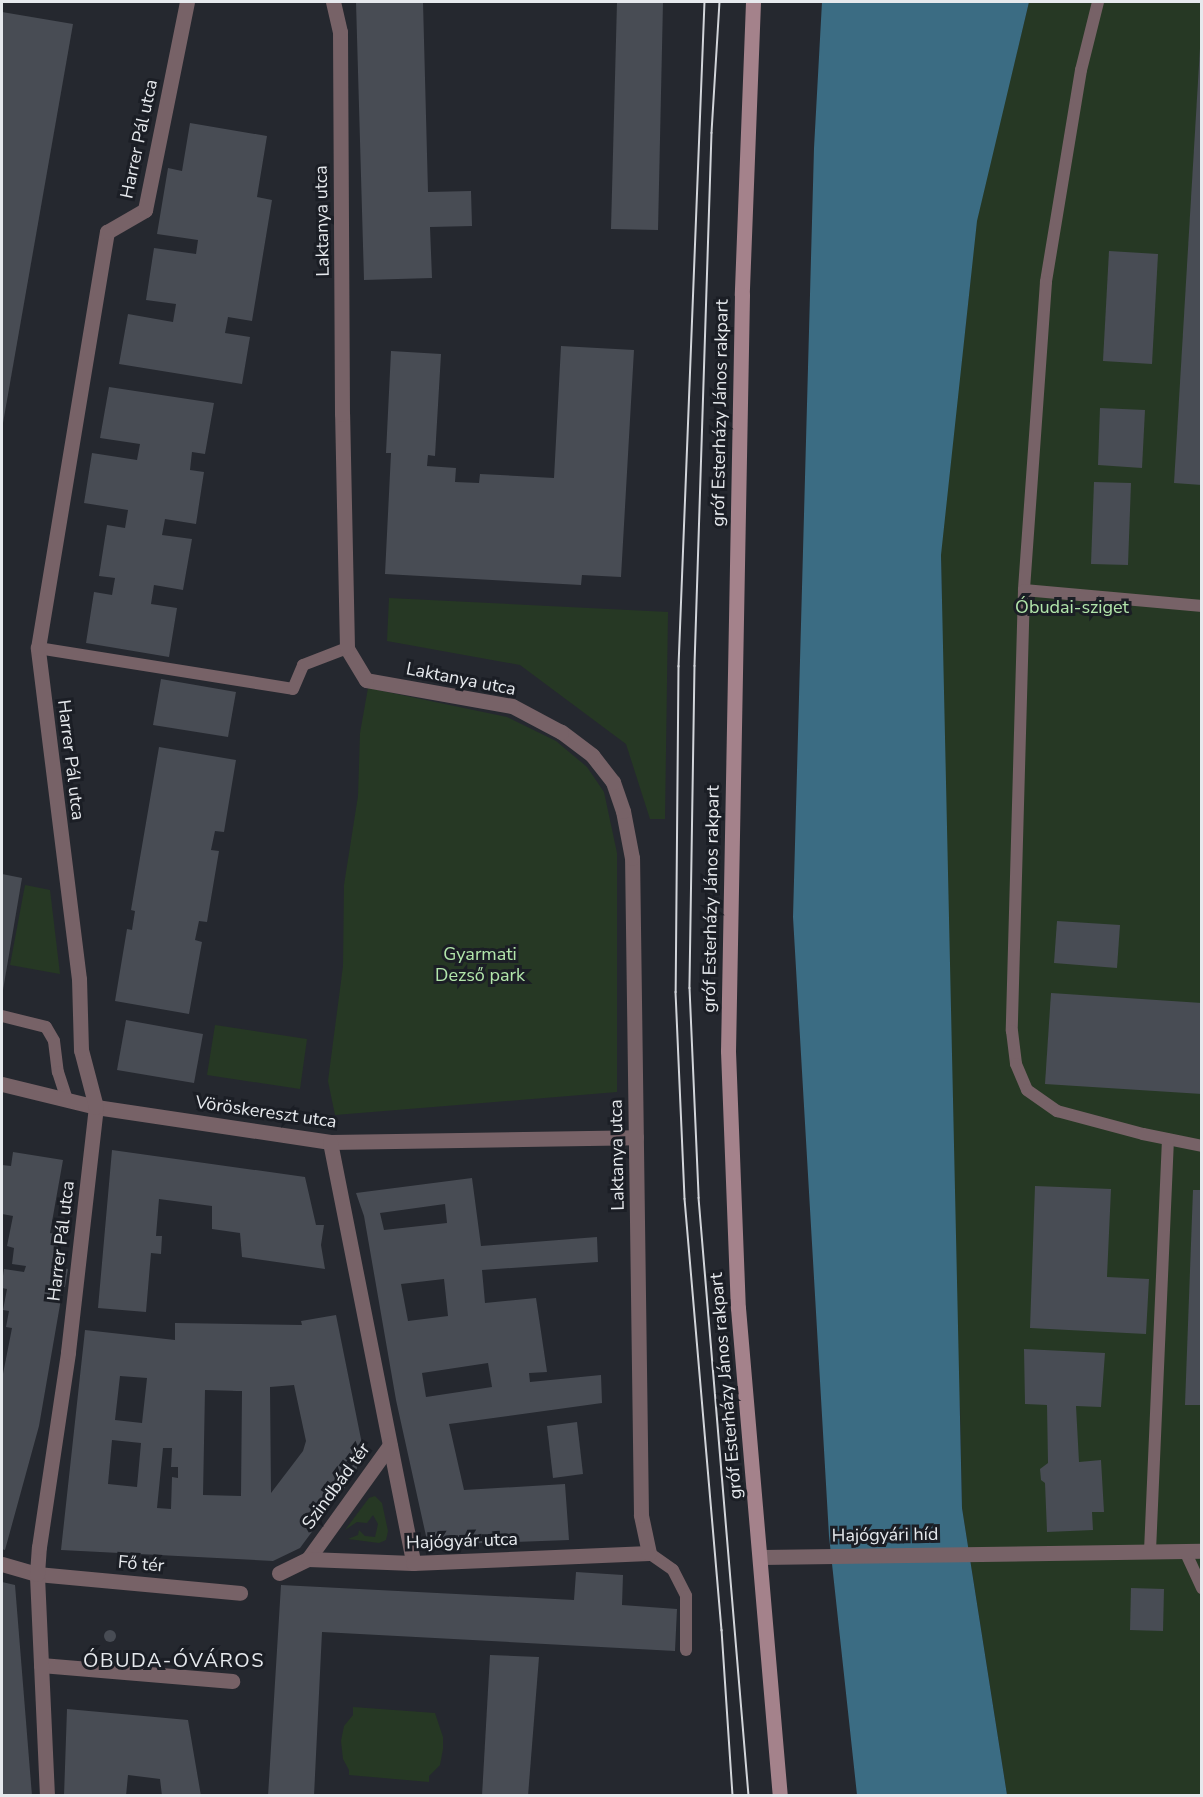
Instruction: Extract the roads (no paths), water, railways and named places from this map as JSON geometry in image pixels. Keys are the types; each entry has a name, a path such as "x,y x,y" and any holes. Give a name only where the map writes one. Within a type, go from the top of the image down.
{"main road":[{"name":"gróf Esterházy János rakpart","path":"753,2 742,295 728,1051 738,1308 780,1796"}],"street":[{"name":"Harrer Pál utca","path":"38,1574 39,1547 68,1352 96,1107 81,1050 79,979 38,648 107,232 146,210 187,2"},
{"name":"Laktanya utca","path":"333,2 340,32 342,414 347,648 366,680 512,706 561,732 592,755 613,782 623,811 632,858 641,1515 649,1553"},
{"name":"Vöröskereszt utca","path":"2,1084 96,1107 330,1142 636,1137"},
{"path":"330,1142 390,1445"},
{"name":"Szindbád tér","path":"308,1559 390,1445"},
{"name":"Szindbád tér","path":"390,1445 412,1563"},
{"name":"Hajógyári híd","path":"761,1557 1202,1551"},
{"name":"Hajógyár utca","path":"279,1573 308,1559 412,1563 649,1553"},
{"name":"Fő tér","path":"2,1564 38,1574 240,1593"},
{"path":"38,1574 47,1796"},
{"path":"41,1665 232,1681"}],"lane":[{"path":"1098,2 1081,70 1046,282 1024,590 1012,1030 1016,1064 1027,1090 1057,1111 1202,1146"},
{"path":"1024,590 1202,606"},
{"path":"38,648 293,689 303,665 347,648"},
{"path":"2,1016 46,1027 54,1041 58,1072 67,1100"},
{"path":"1150,1551 1168,1139"},
{"path":"1185,1551 1202,1588"},
{"path":"649,1553 673,1569 686,1596 686,1650"}],"water":[{"path":"822,2 1029,2 977,221 941,555 962,1508 1007,1795 857,1795 829,1536 793,917 814,148"}],"tram line":[{"path":"705,2 679,666 676,992 685,1199 722,1630 733,1796"},
{"path":"720,2 712,133 695,666 690,988 699,1198 749,1796"}],"district":[{"name":"ÓBUDA-ÓVÁROS","path":"174,1660"}],"park label":[{"name":"Óbudai-sziget","path":"1072,607"},
{"name":"Gyarmati Dezső park","path":"480,965"}]}
